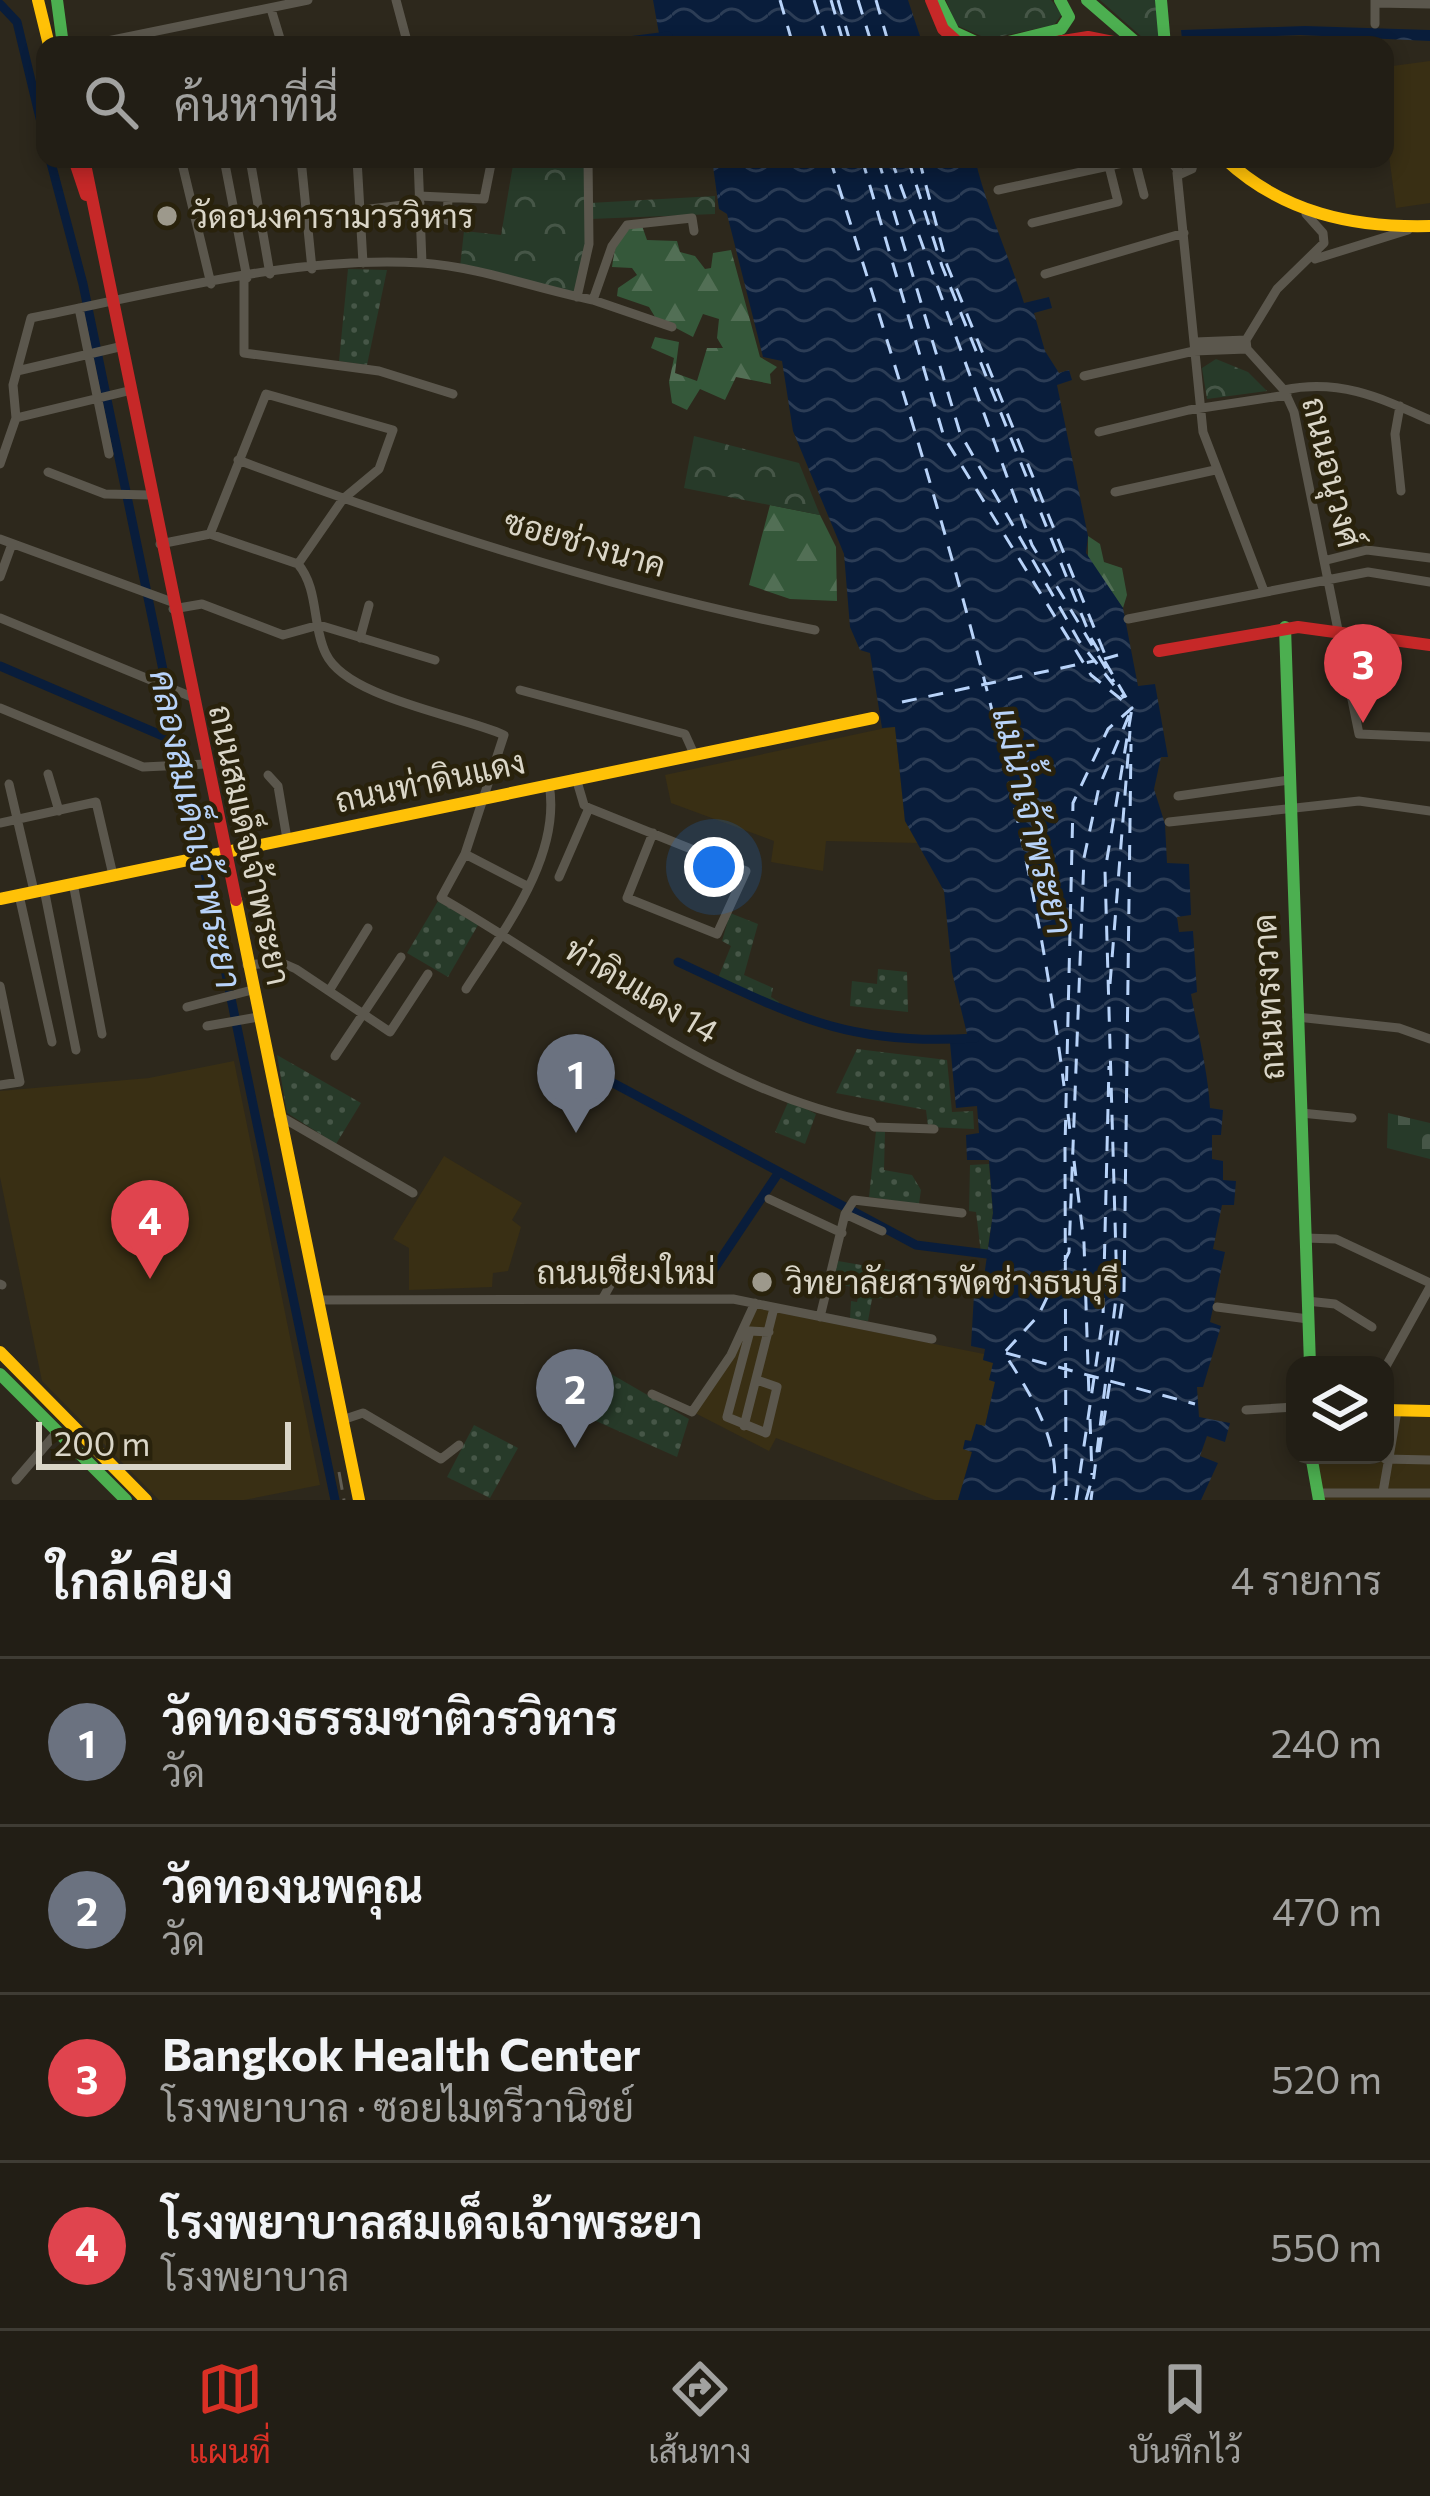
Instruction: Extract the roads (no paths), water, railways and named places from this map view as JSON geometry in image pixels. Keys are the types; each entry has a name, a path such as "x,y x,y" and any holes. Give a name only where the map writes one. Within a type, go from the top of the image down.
{"main road":[{"path":"38,0 47,36"},
{"path":"57,0 62,36"},
{"path":"934,0 943,29 951,36"},
{"path":"934,0 954,32 963,36"},
{"path":"1033,36 1061,29 1069,17 1060,0"},
{"path":"1087,0 1129,36"},
{"path":"1161,0 1164,36"},
{"name":"ถนนสมเด็จเจ้าพระยา","path":"77,168 89,201"},
{"name":"ถนนสมเด็จเจ้าพระยา","path":"85,168 110,304 113,348 144,495 160,544 218,854 247,965 359,1500"},
{"path":"1236,168 1259,190 1300,208 1425,226"},
{"path":"1159,651 1285,627 1341,630 1430,645"},
{"name":"ถนนทรงวาด","path":"1285,627 1310,1356"},
{"name":"ถนนท่าดินแดง","path":"0,898 872,718"},
{"path":"0,1352 126,1500"},
{"path":"0,1375 58,1432 83,1446 146,1500"},
{"path":"1394,1410 1430,1411"},
{"path":"1313,1464 1318,1496"}],"street":[{"path":"134,36 308,0"},
{"path":"396,0 406,36"},
{"path":"1376,24 1375,1 1430,4"},
{"path":"271,9 279,36"},
{"path":"183,168 211,284"},
{"path":"226,168 246,279 244,353 379,371 453,394"},
{"path":"252,168 270,274"},
{"path":"302,168 312,269"},
{"path":"358,168 363,263"},
{"path":"418,168 422,263"},
{"path":"262,222 420,199 484,199 490,168"},
{"path":"577,297 589,244 588,168"},
{"path":"998,190 1087,168"},
{"path":"1032,223 1118,202 1105,168"},
{"path":"1139,168 1144,195"},
{"path":"1174,168 1199,408 1215,470 1264,592"},
{"path":"1177,173 1191,168"},
{"path":"230,187 255,182"},
{"path":"448,198 448,220 468,228"},
{"path":"1084,376 1195,346 1246,345 1277,289 1310,261 1325,238 1300,208"},
{"path":"593,300 612,246 627,225 692,218 694,231"},
{"path":"1310,261 1425,226"},
{"path":"1045,274 1184,233"},
{"path":"0,464 16,418 12,404 27,323 86,307 270,274 363,263 422,263 473,269 593,300 672,327"},
{"path":"86,307 109,454"},
{"name":"ถนนอนุวงศ์","path":"1246,345 1286,393 1327,560 1360,734 1430,737"},
{"path":"16,371 113,348"},
{"path":"1099,432 1199,408 1338,386 1430,420"},
{"path":"16,418 123,392"},
{"path":"210,534 266,394 393,430 379,469 343,499 298,564"},
{"path":"1400,406 1395,434 1400,491"},
{"name":"ซอยช่างนาค","path":"238,460 343,499 728,613 814,630"},
{"path":"1115,492 1215,470"},
{"path":"48,472 122,497 144,495"},
{"path":"160,544 210,534 298,564 307,574 319,626"},
{"path":"0,539 168,603 202,604 283,635 319,626 434,660"},
{"path":"0,577 12,544"},
{"path":"1327,560 1367,550 1430,557"},
{"path":"1128,619 1368,572 1430,582"},
{"path":"361,638 369,604"},
{"path":"0,618 192,697"},
{"name":"ท่าดินแดง 14","path":"319,626 324,650 336,671 368,688 504,735 466,854 440,898 502,934 578,988 721,1068 817,1112 871,1122 874,1127 934,1130"},
{"path":"520,690 685,734 694,754"},
{"path":"0,708 143,767 200,764"},
{"path":"48,774 59,811"},
{"path":"268,775 278,787 287,839"},
{"path":"576,778 582,804 590,808 653,833 746,871 717,934 630,901 653,833"},
{"path":"1178,796 1289,780"},
{"path":"9,784 76,1050"},
{"path":"466,988 527,886 552,821 549,784"},
{"path":"1169,822 1358,801 1430,811"},
{"path":"0,823 97,802 112,875"},
{"path":"559,877 590,808"},
{"path":"466,854 527,886"},
{"path":"73,883 102,1034"},
{"path":"19,895 52,1042"},
{"path":"328,991 368,928"},
{"path":"335,1056 401,957"},
{"path":"247,965 280,962 390,1032 428,974"},
{"path":"0,988 5,1038 20,1082 0,1085"},
{"path":"188,1006 252,990"},
{"path":"207,1026 258,1017"},
{"path":"1297,1017 1399,1028 1430,1039"},
{"path":"1301,1113 1352,1118"},
{"path":"278,1115 413,1193"},
{"path":"820,1317 848,1209 858,1198 962,1213"},
{"path":"769,1199 842,1234"},
{"path":"848,1209 882,1231"},
{"path":"1305,1238 1336,1239 1430,1286 1391,1356"},
{"path":"603,1298 623,1262"},
{"name":"ถนนเชียงใหม่","path":"316,1300 603,1298 755,1303 932,1340"},
{"path":"1307,1301 1335,1304 1372,1327"},
{"path":"652,1394 692,1412 730,1355 755,1303"},
{"path":"1217,1307 1308,1319"},
{"path":"744,1426 774,1308"},
{"path":"758,1380 777,1387 769,1427 763,1433 727,1414 750,1331 769,1332"},
{"path":"1246,1409 1286,1407"},
{"path":"342,1420 363,1413 441,1459 459,1445"},
{"path":"16,1480 58,1432"},
{"path":"1394,1459 1430,1460"},
{"path":"1383,1492 1385,1464"},
{"path":"1318,1496 1430,1493"}],"water":[{"path":"653,0 908,0 920,36 659,36"},
{"path":"1305,26 1430,30 1430,41 1394,36 1182,36 1181,30"},
{"name":"แม่น้ำเจ้าพระยา","path":"713,168 978,168 1024,303 1049,297 1052,308 1034,313 1045,351 1059,373 1069,370 1072,380 1057,385 1088,536 1086,553 1123,608 1138,686 1155,684 1168,757 1161,757 1154,789 1165,824 1167,863 1189,864 1191,915 1177,917 1179,932 1193,931 1197,992 1191,994 1210,1108 1223,1110 1221,1135 1212,1135 1212,1159 1223,1161 1223,1180 1236,1181 1234,1205 1222,1205 1213,1249 1225,1252 1210,1322 1221,1326 1203,1387 1197,1387 1199,1417 1230,1423 1225,1442 1207,1436 1200,1456 1218,1463 1201,1500 958,1500 972,1452 963,1449 965,1440 971,1441 976,1424 985,1426 995,1382 989,1380 993,1363 983,1360 985,1349 971,1346 975,1277 984,1277 993,1213 989,1160 967,1160 966,1135 979,1133 977,1106 956,1108 950,1043 968,1038 952,972 944,891 905,821 895,727 882,728 870,653 860,650 850,627 844,554 793,431 782,361 763,357 727,214 719,209"}],"waterway":[{"name":"คลองสมเด็จเจ้าพระยา","path":"0,4 17,22 36,101"},
{"name":"คลองสมเด็จเจ้าพระยา","path":"52,168 83,284 335,1500"},
{"path":"0,666 163,736 177,736"},
{"path":"678,962 787,1011 854,1032 975,1038"},
{"path":"600,1076 916,1245 987,1254"},
{"path":"708,1278 779,1172"}],"railway":[{"path":"339,1472 344,1500"}],"place":[{"name":"วัดอนงคารามวรวิหาร","path":"167,216"},
{"name":"Bangkok Health Center","path":"1363,723"},
{"name":"วัดทองธรรมชาติวรวิหาร","path":"576,1133"},
{"name":"โรงพยาบาลสมเด็จเจ้าพระยา","path":"150,1279"},
{"name":"วิทยาลัยสารพัดช่างธนบุรี","path":"762,1282"},
{"name":"วัดทองนพคุณ","path":"575,1448"}]}
